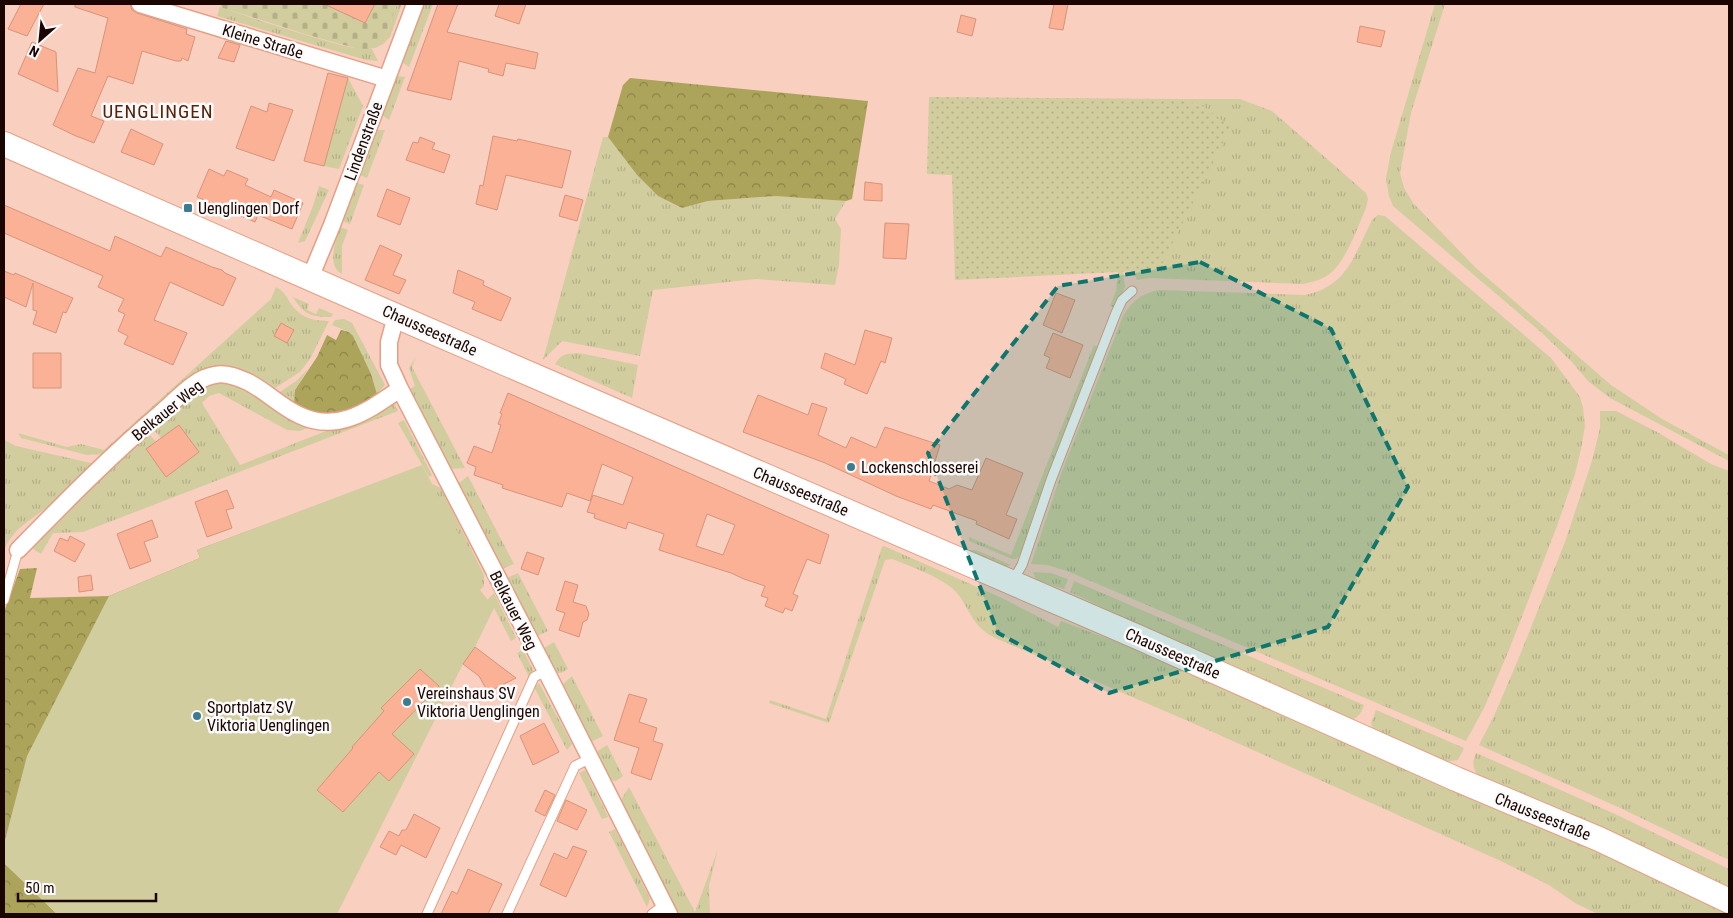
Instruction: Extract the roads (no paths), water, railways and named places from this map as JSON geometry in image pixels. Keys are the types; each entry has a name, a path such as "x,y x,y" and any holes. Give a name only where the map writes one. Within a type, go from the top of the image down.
{"main road":[{"name":"Chausseestraße","path":"4,144 396,316 1012,582 1456,780 1599,839 1729,901"}],"street":[{"name":"Kleine Straße","path":"140,4 386,79"},
{"name":"Lindenstraße","path":"310,278 332,225 415,4"},
{"name":"Belkauer Weg","path":"396,316 389,342 389,365 591,758 662,911"},
{"name":"Belkauer Weg","path":"18,550 98,469 198,380 217,374 237,377 255,386 300,416 327,423 351,418 400,389"}],"lane":[{"path":"1012,582 1024,558 1051,480 1116,314 1122,300 1132,291"},
{"path":"4,600 18,550"},
{"path":"427,914 534,677 546,671"},
{"path":"507,914 575,766 591,758"}],"place":[{"name":"Uenglingen Dorf","path":"188,208"},
{"name":"Lockenschlosserei","path":"851,467"},
{"name":"Vereinshaus SV Viktoria Uenglingen","path":"407,702"},
{"name":"Sportplatz SV Viktoria Uenglingen","path":"197,716"}],"district":[{"name":"UENGLINGEN","path":"158,111"}]}
